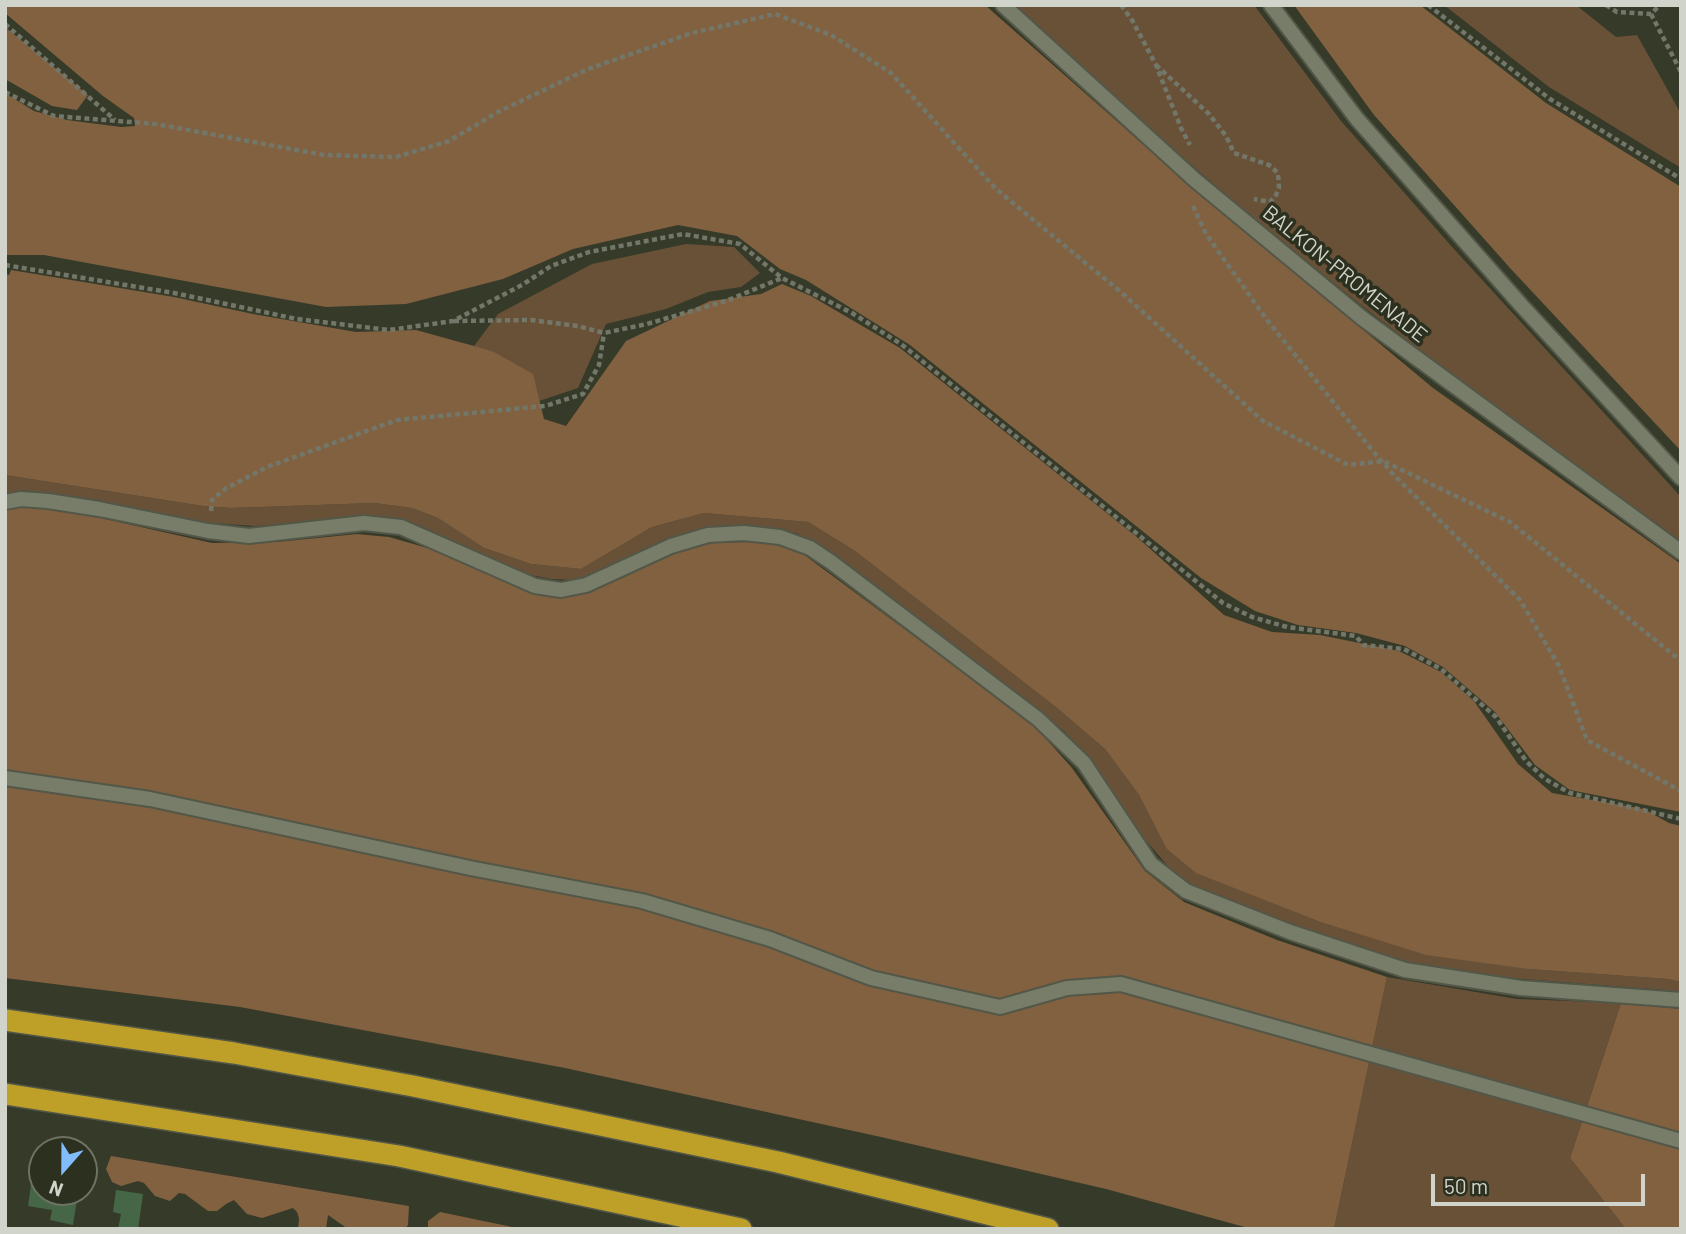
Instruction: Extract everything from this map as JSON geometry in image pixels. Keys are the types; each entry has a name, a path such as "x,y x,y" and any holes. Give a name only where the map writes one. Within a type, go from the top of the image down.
{"highway":[{"path":"5,1020 234,1053 413,1086 778,1162 1048,1229"},
{"path":"5,1094 399,1156 741,1229"}],"lane":[{"name":"BALKON-PROMENADE","path":"1003,5 1195,180 1362,318 1681,552"},
{"path":"1270,5 1366,129 1521,305 1681,478"},
{"path":"5,502 21,499 48,501 208,531 249,536 364,523 401,527 534,586 561,590 586,585 671,546 708,535 744,533 780,537 810,548 831,562 1038,719 1084,763 1151,864 1186,891 1290,932 1405,970 1521,988 1681,1000"},
{"path":"5,778 150,799 470,868 642,901 770,939 871,978 1000,1007 1068,988 1121,984 1681,1141"}],"path":[{"path":"1121,5 1156,65 1181,128 1199,160 1192,194 1193,208 1206,234 1267,320 1392,473 1520,600 1559,666 1587,740 1681,791"},
{"path":"1428,5 1550,99 1681,179"},
{"path":"1606,5 1617,12 1651,14 1660,5"},
{"path":"5,92 54,116 156,124 324,155 396,157 449,141 498,112 588,69 692,33 775,14 831,35 891,73 996,189 1122,293 1263,421 1348,465 1383,461 1510,522 1681,661"},
{"path":"1651,14 1681,72"},
{"path":"5,24 115,120"},
{"path":"1156,65 1209,114 1226,136 1234,153 1269,165 1278,173 1279,188 1270,202 1258,201 1245,194"},
{"path":"453,321 522,285 551,266 589,252 683,234 740,244 782,278 852,313 901,344 1223,603 1252,617 1287,627 1356,636 1363,645 1404,649 1441,669 1496,717 1525,761 1545,779 1570,793 1681,819"},
{"path":"5,265 174,293 297,319 389,330 453,321 531,320 604,332 647,324 726,301 782,278"},
{"path":"208,531 212,500 225,489 267,467 397,420 545,406 583,394 599,365 604,332"}],"shaded area":[{"path":"5,5 985,5 1187,183 1433,388 1681,564 1681,812 1570,790 1535,765 1495,712 1443,667 1405,646 1356,633 1298,625 1255,611 1201,578 910,345 806,280 780,269 737,236 678,225 573,249 503,279 406,304 326,307 44,255 5,255 5,93 34,111 67,120 121,127 135,126 134,118 103,96 5,13"},
{"path":"1008,5 1254,5 1341,121 1453,248 1681,497 1681,541 1501,412 1361,305 1240,207"},
{"path":"1294,5 1420,5 1546,103 1681,187 1681,451 1510,268 1374,115"},
{"path":"1444,5 1576,5 1616,37 1637,35 1680,112 1681,168 1549,87"},
{"path":"5,27 88,95 77,110 52,106 5,79"},
{"path":"686,244 734,247 760,273 741,287 708,292 666,309 606,324 578,388 539,401 532,374 474,346 498,314 592,264"},
{"path":"11,270 174,297 356,332 416,330 474,346 494,352 533,374 544,419 566,426 626,341 710,301 761,294 782,284 811,296 900,348 1138,538 1224,615 1272,632 1320,635 1399,651 1441,672 1474,701 1518,764 1552,793 1644,809 1669,823 1681,826 1681,982 1528,969 1426,955 1321,922 1196,873 1166,848 1139,795 1105,749 1057,708 855,551 808,522 704,513 652,527 581,569 531,564 484,548 438,518 412,508 374,503 231,508 203,506 5,475 5,274 9,275"},
{"path":"5,475 203,506 231,508 374,503 412,508 438,518 484,548 531,564 581,569 652,527 704,513 808,522 855,551 1057,708 1105,749 1139,795 1166,848 1528,969 1668,979 1681,982 1681,994 1664,990 1498,977 1411,963 1295,927 1199,890 1174,873 1147,842 1064,731 826,550 796,533 768,528 699,532 660,543 595,574 575,580 551,579 526,574 423,527 398,520 367,518 255,526 200,522 70,496 39,492 5,493"},
{"path":"13,506 70,511 212,543 277,542 357,534 389,537 438,551 525,591 556,596 591,592 672,554 711,543 750,542 779,545 803,554 1033,724 1072,768 1145,871 1184,902 1277,940 1387,977 1334,1229 1252,1229 1106,1189 565,1068 240,1007 5,978 5,509"},
{"path":"1387,977 1517,999 1621,1003 1570,1158 1626,1229 1334,1229"},
{"path":"1621,1003 1681,1009 1681,1229 1626,1229 1570,1158"},
{"path":"111,1156 409,1206 408,1225 405,1229 348,1229 328,1215 326,1229 298,1229 299,1219 293,1208 262,1218 247,1214 234,1200 217,1211 208,1211 185,1194 179,1193 170,1201 155,1196 144,1183 138,1181 121,1186 112,1182 106,1169"},
{"path":"440,1212 522,1229 428,1229 428,1221"}],"building":[{"path":"116,1190 143,1194 138,1229 118,1229 121,1214 113,1212"},
{"path":"28,1206 76,1206 73,1225 50,1220 52,1210"}]}
